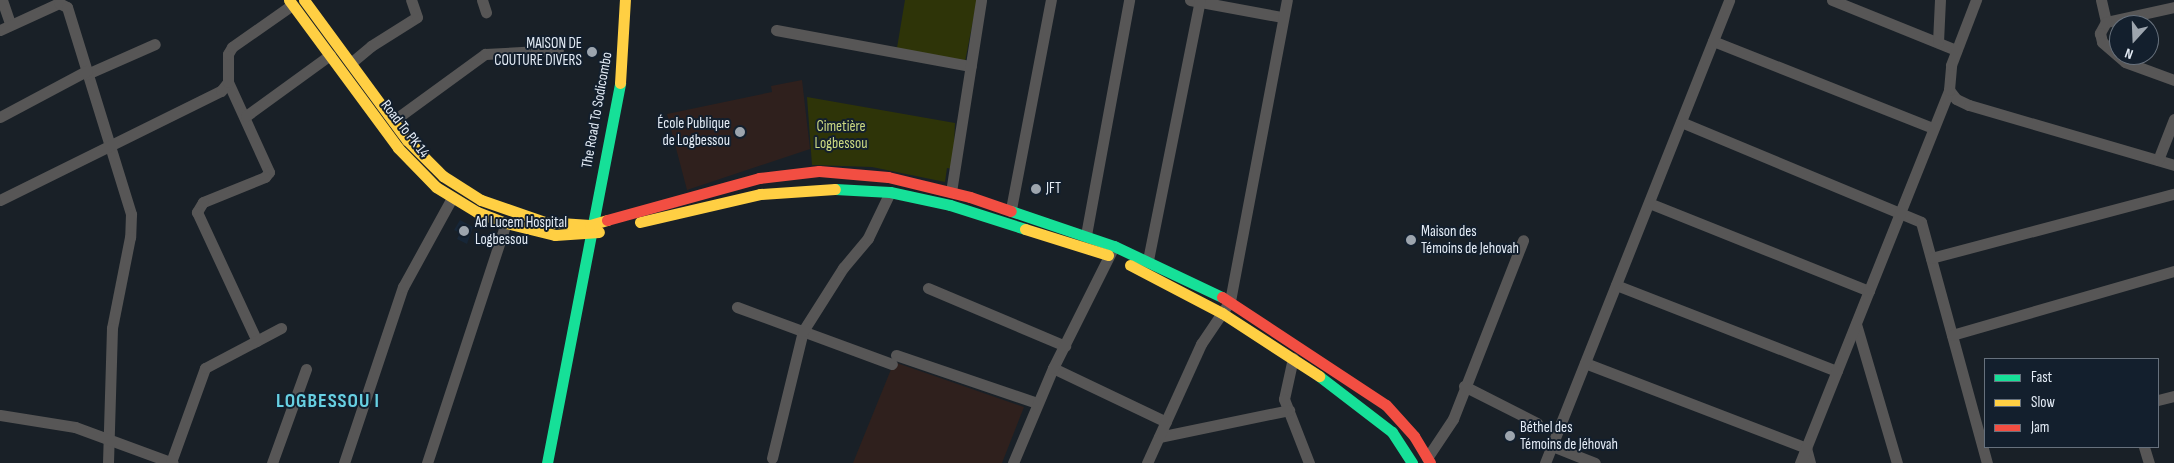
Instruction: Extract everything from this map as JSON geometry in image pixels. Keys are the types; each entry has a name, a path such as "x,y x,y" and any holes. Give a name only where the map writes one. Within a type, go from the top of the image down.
{"main road":[{"name":"Road To PK 14","path":"304,0 352,62 393,121 427,161 460,190 563,230"},
{"name":"The Road To Sodicombo","path":"547,463 589,230 623,67 625,0"},
{"name":"Road To PK 14","path":"290,2 398,148 416,168 452,198 506,223 563,230"},
{"path":"589,230 730,185 788,173 818,171 880,176 951,192 1011,209 1086,235 1222,312 1293,358 1379,419 1401,443 1412,463"},
{"path":"563,230 589,230 760,194 819,188 890,192 982,215 1148,260 1230,301 1386,406 1414,436 1428,460"}],"street":[{"path":"2,0 5,27 66,1 111,143 131,225 112,328 108,463"},
{"path":"352,62 371,46 418,16 411,0"},
{"path":"482,0 486,12"},
{"path":"951,192 981,0"},
{"path":"1011,209 1051,0"},
{"path":"1086,235 1129,0"},
{"path":"1147,463 1201,344 1230,301 1266,122 1282,18 1287,0"},
{"path":"1545,463 1730,0"},
{"path":"1832,0 1956,50"},
{"path":"1938,42 1940,0"},
{"path":"1800,463 1949,90 1948,77 1956,50 1976,0"},
{"path":"2101,0 2106,22 2100,33 2102,42 2125,62 2174,80"},
{"path":"1148,260 1196,1 1282,18"},
{"path":"257,341 197,212 203,202 265,178 269,172 246,116 228,82 228,54 232,47 290,2"},
{"path":"2106,22 2174,7"},
{"path":"776,30 971,66"},
{"path":"1713,40 1933,128"},
{"path":"0,116 87,72 155,44"},
{"path":"393,121 484,54 558,50"},
{"path":"246,116 330,55"},
{"path":"0,200 111,143 221,92 228,82"},
{"path":"1949,90 1956,99 1969,105 2174,165"},
{"path":"2158,160 2174,119"},
{"path":"1681,122 1921,222 1983,438"},
{"path":"772,458 803,331 843,268 875,227 890,192"},
{"path":"1931,258 2174,194"},
{"path":"344,463 403,286 452,198"},
{"path":"1649,203 1869,291"},
{"path":"427,463 506,223"},
{"path":"1428,460 1453,419 1464,386 1523,240"},
{"path":"1013,463 1052,368 1065,346 1112,251"},
{"path":"1952,335 2174,271"},
{"path":"1616,284 1837,371"},
{"path":"928,288 1065,346"},
{"path":"737,307 803,331 1037,403"},
{"path":"1856,324 1896,463"},
{"path":"0,415 76,427 172,463 205,368 281,328"},
{"path":"1293,358 1284,390 1308,463"},
{"path":"1585,363 1806,448"},
{"path":"1052,368 1166,422"},
{"path":"272,463 306,369"},
{"path":"1464,386 1537,422"},
{"path":"2159,400 2174,396"},
{"path":"1159,437 1289,410"},
{"path":"1552,446 1595,463"},
{"path":"1806,448 1810,463"},
{"path":"1985,448 1987,463"},
{"path":"2144,448 2149,463"}],"shaded area":[{"name":"École Publique de Logbessou","path":"802,80 810,149 687,190 667,114 772,92 771,86"},
{"name":"Ad Lucem Hospital Logbessou","path":"460,220 473,227 467,244 457,239 460,233 454,230"},
{"path":"894,362 1024,407 1002,463 853,463"}],"green space":[{"path":"905,0 977,0 964,67 896,54"},
{"name":"Cimetière Logbessou","path":"807,97 955,123 953,169 947,168 945,182 872,167 812,165"}],"traffic: fast":[{"path":"547,463 620,83"},
{"path":"835,189 890,192 950,205 1025,229"},
{"path":"1011,211 1114,246 1222,297"},
{"path":"1319,376 1392,432 1412,463"}],"traffic: slow":[{"path":"289,0 398,148 436,187 477,212 506,223 555,235 599,232"},
{"path":"304,0 407,140 443,176 481,200 545,222 590,225 607,220"},
{"path":"620,83 625,0"},
{"path":"640,222 760,194 835,189"},
{"path":"1025,229 1108,255"},
{"path":"1130,265 1222,313 1319,376"}],"traffic: jam":[{"path":"607,220 759,178 819,171 888,177 970,197 1011,211"},
{"path":"1222,297 1386,405 1414,436 1430,463"}],"place":[{"name":"MAISON DE COUTURE DIVERS","path":"592,52"},
{"name":"École Publique de Logbessou","path":"740,132"},
{"name":"JFT","path":"1036,189"},
{"name":"Ad Lucem Hospital Logbessou","path":"464,231"},
{"name":"Maison des Témoins de Jehovah","path":"1411,240"},
{"name":"Béthel des Témoins de Jéhovah","path":"1510,436"}],"district":[{"name":"LOGBESSOU I","path":"328,401"}]}
